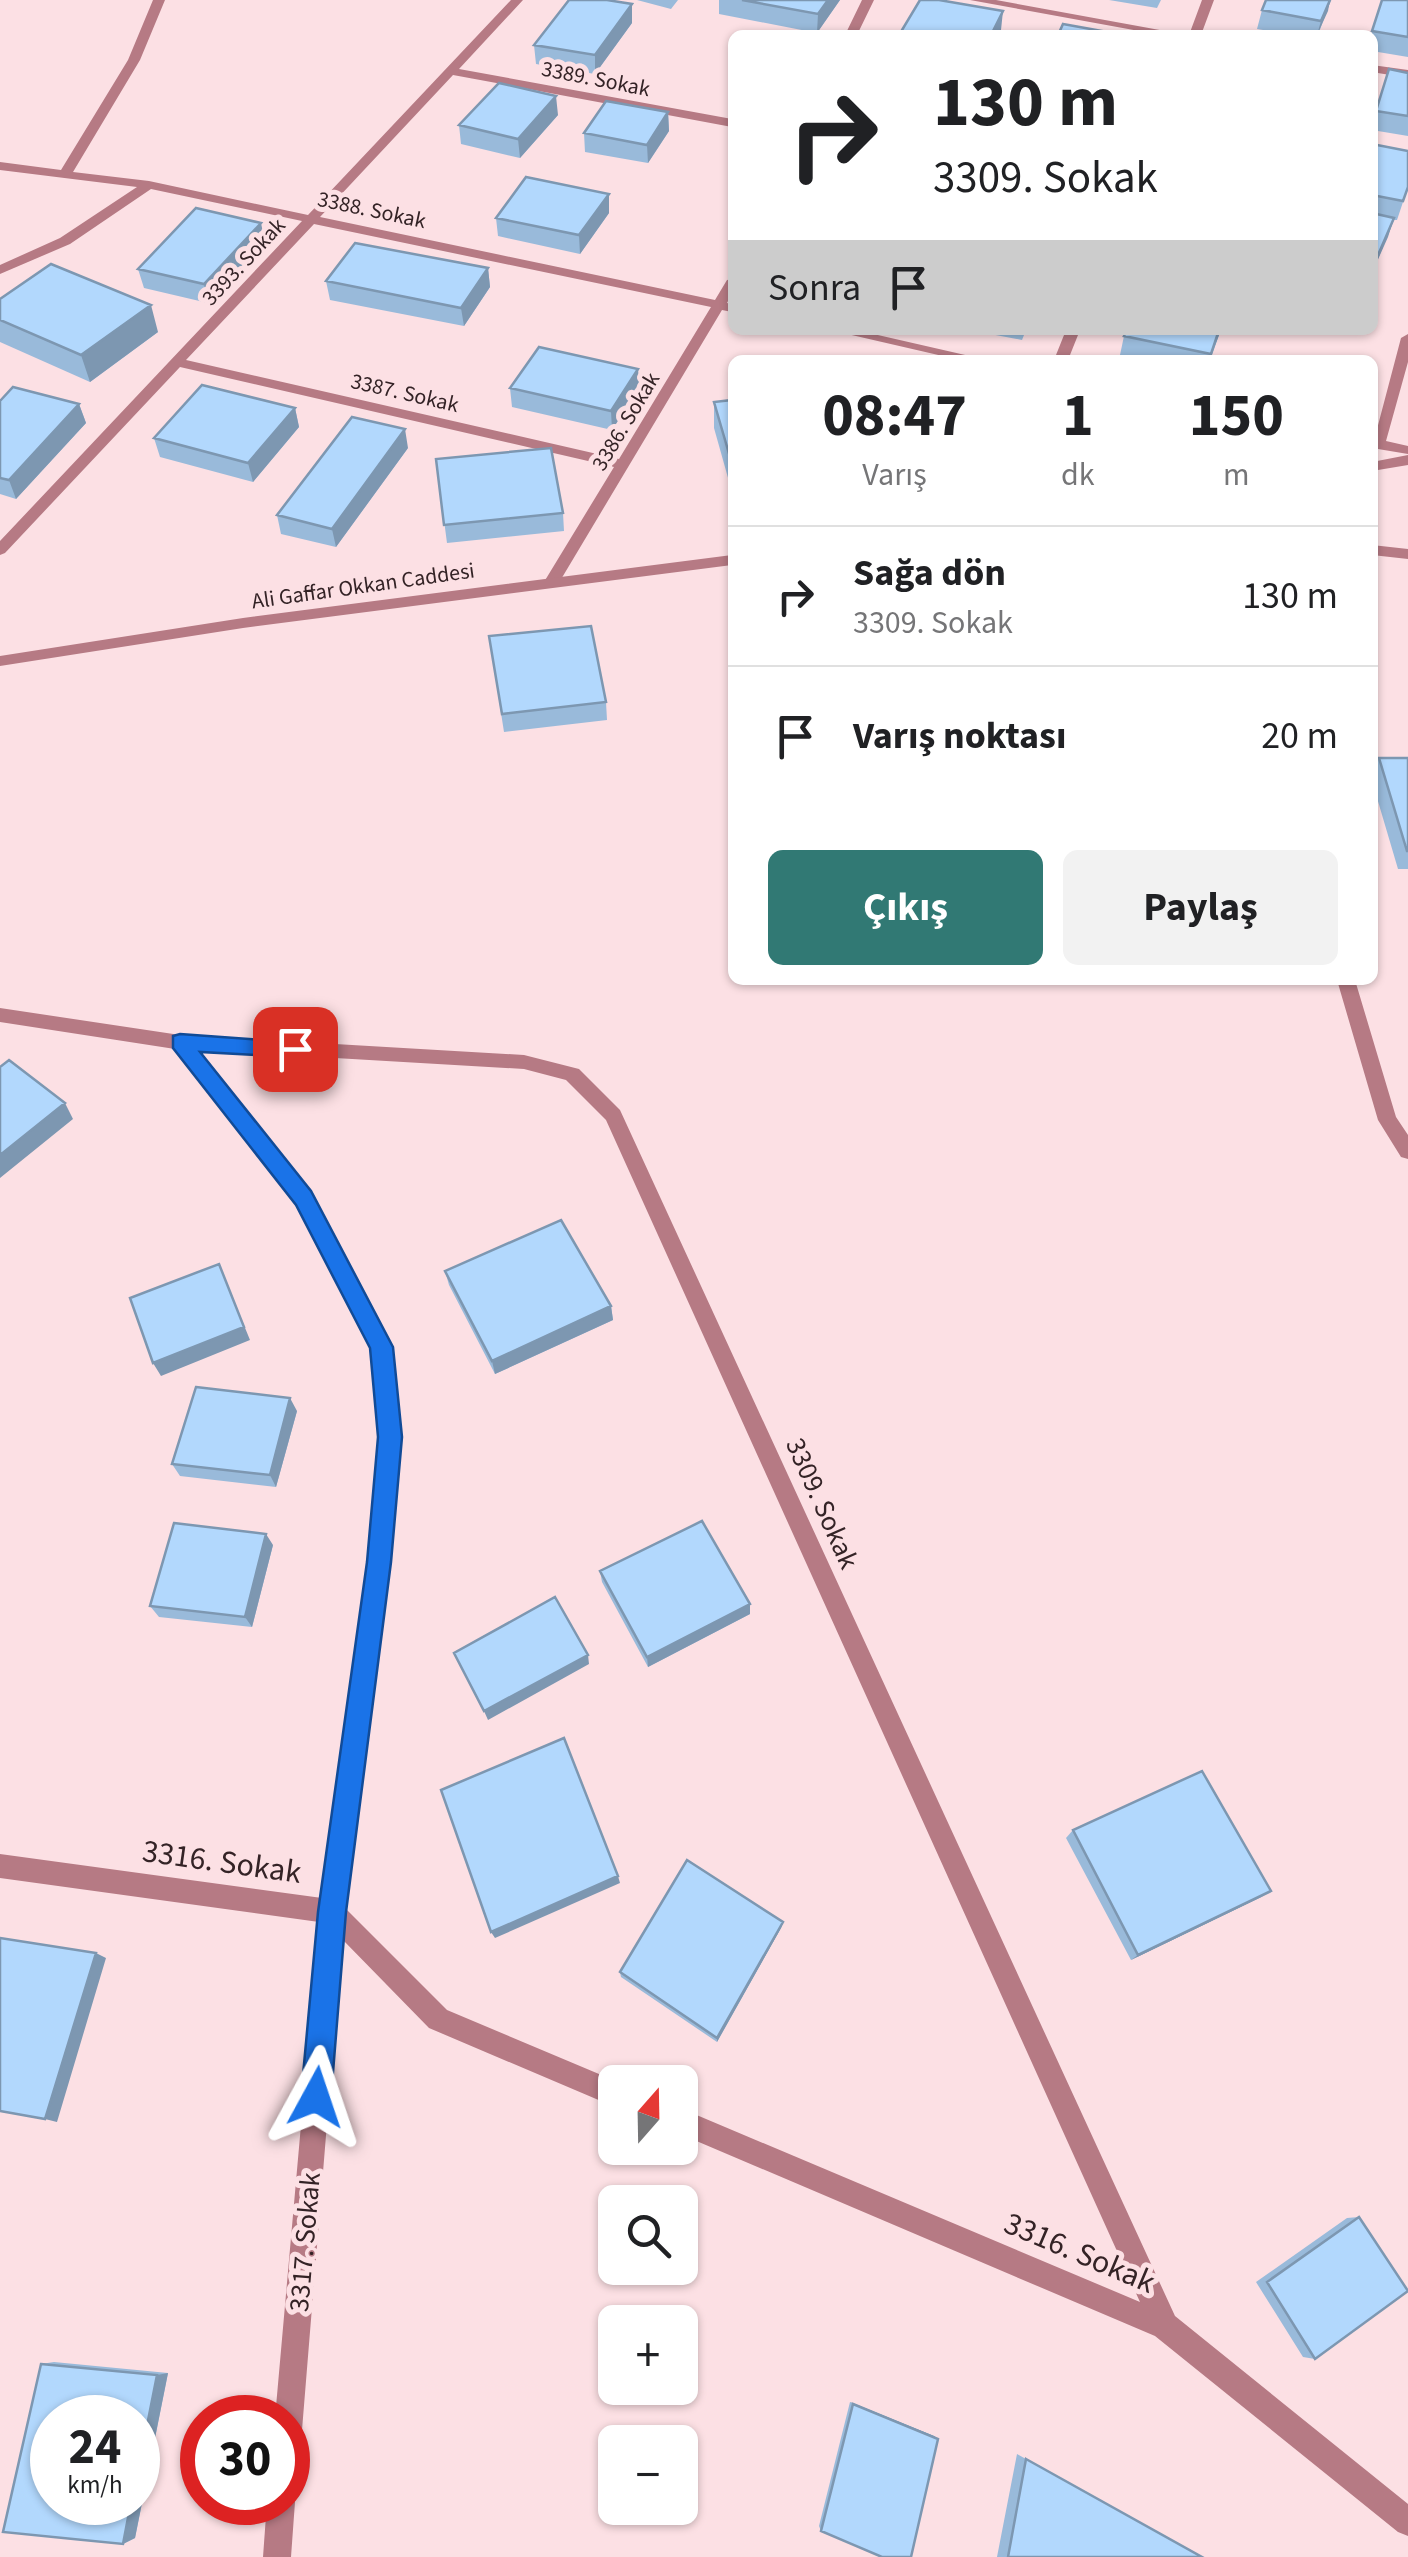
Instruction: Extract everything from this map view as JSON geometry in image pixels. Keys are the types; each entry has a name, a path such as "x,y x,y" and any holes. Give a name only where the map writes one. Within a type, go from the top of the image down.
{"street":[{"path":"64,174 134,60 159,0"},
{"name":"3393. Sokak","path":"0,550 517,0"},
{"path":"853,30 868,0"},
{"path":"976,0 1152,30"},
{"path":"1198,30 1208,0"},
{"path":"1378,69 1408,74"},
{"name":"3389. Sokak","path":"452,71 728,123"},
{"name":"3388. Sokak","path":"0,166 149,185 727,307"},
{"path":"0,270 65,241 149,185"},
{"name":"3386. Sokak","path":"552,582 727,307"},
{"path":"862,335 956,355"},
{"path":"1378,433 1408,338"},
{"name":"3387. Sokak","path":"177,362 624,466"},
{"path":"1378,444 1408,450"},
{"path":"1378,466 1408,460"},
{"path":"1378,551 1408,554"},
{"name":"Ali Gaffar Okkan Caddesi","path":"0,661 728,560"},
{"path":"1348,985 1388,1120 1408,1151"},
{"path":"0,1015 180,1042"},
{"name":"3317. Sokak","path":"180,1042 304,1198 382,1347 389,1455 332,1912 291,2395"},
{"name":"3309. Sokak","path":"180,1042 524,1062 572,1074 614,1115 1165,2326"},
{"name":"3316. Sokak","path":"0,1866 332,1912 438,2019 598,2087"},
{"name":"3316. Sokak","path":"698,2130 1165,2326 1408,2522"},
{"path":"277,2557 279,2525"}],"building":[{"path":"569,0 632,4 595,55 534,45"},
{"path":"742,0 828,0 818,14"},
{"path":"920,0 1003,11 994,30 902,30"},
{"path":"1266,0 1330,0 1321,21 1262,10"},
{"path":"1382,0 1408,0 1408,37 1372,30"},
{"path":"1063,24 1096,30 1060,30"},
{"path":"1389,69 1408,73 1408,116 1378,111"},
{"path":"499,83 556,96 518,139 459,125"},
{"path":"606,101 668,112 647,145 584,133"},
{"path":"1378,145 1408,151 1408,187 1403,201 1378,196"},
{"path":"526,177 609,194 579,235 496,218"},
{"path":"196,208 261,223 204,284 138,269"},
{"path":"1378,214 1394,218 1378,255"},
{"path":"355,243 488,268 461,308 326,281"},
{"path":"51,264 151,305 81,355 0,320 0,299"},
{"path":"1124,335 1217,335 1211,354"},
{"path":"539,347 638,369 611,411 510,388"},
{"path":"202,385 295,408 248,463 154,438"},
{"path":"13,387 79,404 9,480 0,478 0,401"},
{"path":"728,400 728,450 714,402"},
{"path":"352,417 405,429 332,529 277,515"},
{"path":"551,448 563,513 444,525 436,459"},
{"path":"591,626 606,702 502,714 489,636"},
{"path":"1379,758 1408,758 1408,851 1407,851"},
{"path":"9,1060 65,1103 0,1155 0,1067"},
{"path":"561,1220 611,1306 492,1361 445,1271"},
{"path":"219,1264 244,1327 153,1363 130,1298"},
{"path":"196,1387 290,1398 270,1475 172,1464"},
{"path":"702,1521 750,1604 647,1657 600,1571"},
{"path":"174,1523 266,1534 245,1617 150,1606"},
{"path":"555,1597 588,1655 484,1711 454,1653"},
{"path":"564,1738 618,1876 491,1932 441,1790"},
{"path":"1202,1771 1271,1891 1138,1955 1073,1830"},
{"path":"687,1860 783,1922 717,2038 620,1972"},
{"path":"0,1938 96,1953 45,2119 0,2111"},
{"path":"1359,2217 1408,2291 1315,2359 1267,2282"},
{"path":"41,2364 157,2375 153,2395 34,2395"},
{"path":"853,2404 938,2439 911,2557 882,2557 821,2531"},
{"path":"30,2413 30,2525 127,2525 123,2544 3,2532"},
{"path":"1026,2459 1202,2557 1008,2557"}],"route":[{"path":"295,1049 180,1042 304,1198 382,1347 390,1437 379,1562 332,1912 316,2097"}]}
